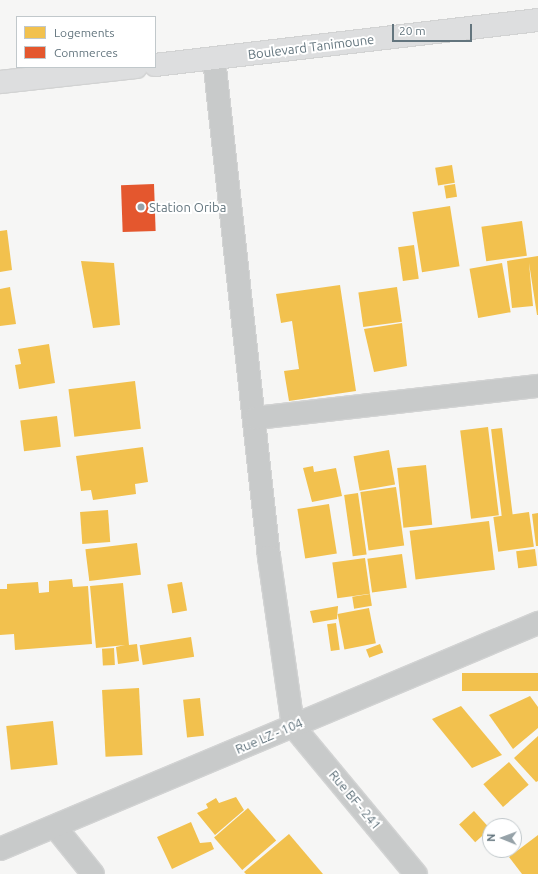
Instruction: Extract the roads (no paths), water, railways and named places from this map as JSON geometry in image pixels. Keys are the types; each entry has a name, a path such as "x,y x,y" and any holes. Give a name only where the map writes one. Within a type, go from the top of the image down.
{"main road":[{"name":"Boulevard Tanimoune","path":"156,65 538,20"},
{"path":"0,82 127,68"}],"street":[{"path":"214,58 256,418 269,557 293,726"},
{"path":"256,418 538,386"},
{"name":"Rue LZ - 104","path":"0,849 56,828 293,726 538,624"},
{"name":"Rue BF - 241","path":"293,726 416,874"},
{"path":"56,828 93,874"}],"place":[{"name":"Station Oriba","path":"141,207"}]}
